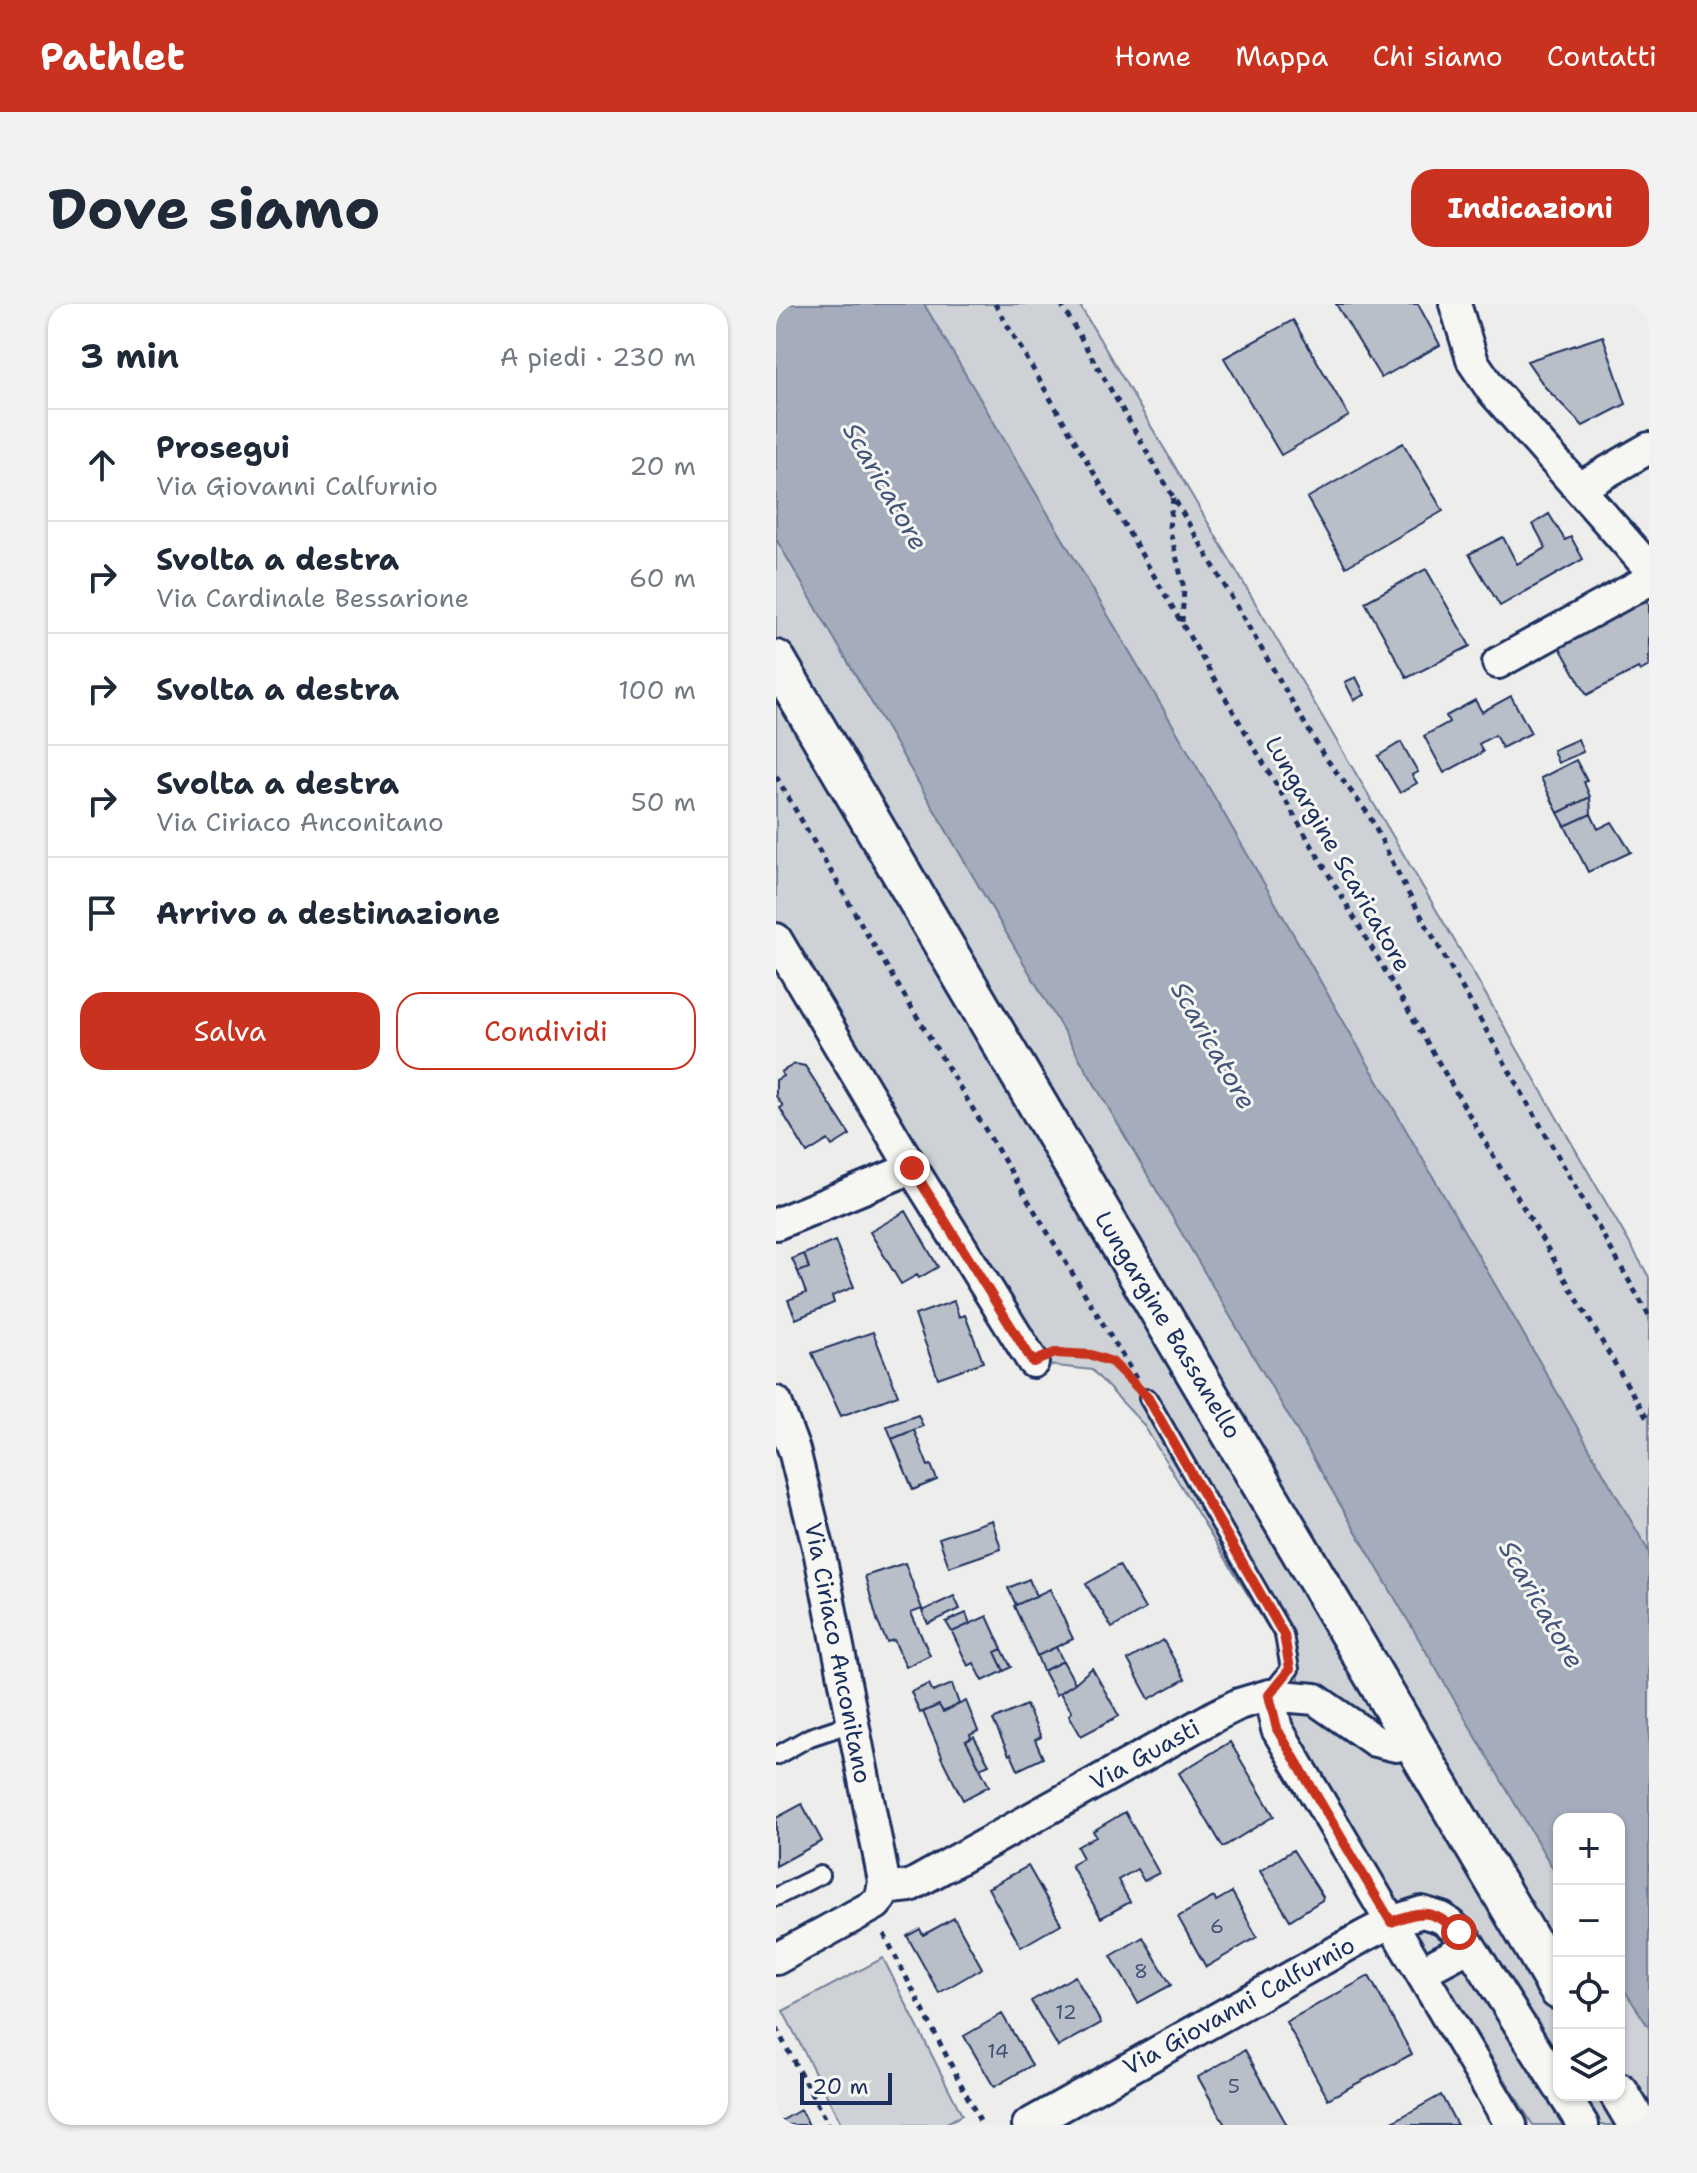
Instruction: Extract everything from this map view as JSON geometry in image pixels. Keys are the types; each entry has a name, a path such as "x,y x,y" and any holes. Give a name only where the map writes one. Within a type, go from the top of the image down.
{"street":[{"path":"1455,304 1473,362 1492,390 1649,568"},
{"path":"1579,488 1649,448"},
{"path":"1498,663 1649,580"},
{"name":"Lungargine Bassanello","path":"776,660 1553,1980"},
{"path":"776,939 912,1168 1033,1362"},
{"path":"776,1224 912,1168"},
{"name":"Via Ciriaco Anconitano","path":"776,1402 794,1450 820,1555 884,1881 879,1906"},
{"path":"1269,1695 1277,1729 1511,2125"},
{"name":"Via Guasti","path":"776,1959 879,1906 1239,1704 1269,1695 1315,1699 1375,1741 1396,1746 1412,1739"},
{"name":"Via Giovanni Calfurnio","path":"1028,2125 1391,1922 1422,1912 1442,1918 1459,1932 1553,2077"},
{"path":"1421,1972 1470,1946"},
{"path":"1568,2101 1583,2125"},
{"path":"1624,2101 1638,2125"}],"lane":[{"path":"1148,1398 1284,1635 1290,1669 1269,1695"},
{"path":"776,1756 810,1737 852,1723"},
{"path":"776,1897 820,1875"}],"path":[{"name":"Lungargine Scaricatore","path":"995,304 1649,1422"},
{"path":"1061,304 1322,753 1369,815 1407,891 1649,1316"},
{"path":"1174,497 1169,527 1184,588 1182,624"},
{"path":"776,776 867,934 1148,1398"},
{"path":"1033,1362 1055,1353 1091,1355 1112,1362 1148,1398"},
{"path":"879,1906 982,2125"},
{"path":"776,2028 828,2125"}],"shaded area":[{"path":"776,304 1079,304 1649,1277 1649,2125 1533,2125 1291,1723 1299,1678 1143,1424 1092,1370 1039,1364 776,937"},
{"path":"883,1958 962,2115 943,2125 842,2125 783,2011"}],"water":[{"name":"Scaricatore","path":"776,304 924,304 1170,720 1649,1552 1649,2028 1625,1991 1625,1813 1553,1813 1553,1869 776,539"}],"building":[{"path":"1336,304 1418,304 1440,345 1381,378"},
{"path":"1293,320 1349,416 1281,455 1224,358"},
{"path":"1603,336 1626,404 1583,426 1545,387 1527,361"},
{"path":"1403,443 1443,511 1346,567 1307,498"},
{"path":"1549,514 1565,540 1571,537 1583,559 1500,606 1469,554 1503,537 1517,564 1546,548 1533,524"},
{"path":"1426,569 1470,646 1407,678 1365,602"},
{"path":"1646,599 1649,605 1649,666 1640,671 1638,668 1587,695 1559,646"},
{"path":"1356,677 1365,695 1354,700 1345,682"},
{"path":"1511,696 1531,733 1502,748 1495,735 1479,744 1483,752 1444,773 1424,736 1449,722 1446,716 1475,700 1482,712"},
{"path":"1578,739 1583,752 1558,763 1553,750"},
{"path":"1401,742 1418,772 1412,775 1417,783 1400,793 1378,756"},
{"path":"1576,760 1587,781 1584,782 1590,797 1558,813 1541,778"},
{"path":"1590,797 1591,814 1565,826 1558,813"},
{"path":"1591,814 1598,829 1612,822 1631,852 1588,872 1565,826"},
{"path":"795,1064 805,1066 850,1135 832,1146 828,1140 807,1153 780,1108 783,1106 776,1096 776,1080 783,1076 781,1072"},
{"path":"906,1211 938,1267 901,1284 870,1232"},
{"path":"835,1241 854,1287 832,1296 834,1303 796,1319 788,1300 806,1293 798,1272 809,1268 804,1254"},
{"path":"804,1254 809,1268 798,1272 792,1259"},
{"path":"954,1301 959,1317 965,1315 983,1362 938,1378 915,1315"},
{"path":"873,1332 898,1395 841,1416 812,1353"},
{"path":"918,1415 923,1426 892,1439 887,1426"},
{"path":"914,1430 937,1480 913,1490 892,1439"},
{"path":"992,1520 1001,1549 949,1567 939,1538"},
{"path":"905,1563 922,1609 911,1613 930,1655 906,1667 894,1640 887,1642 878,1623 865,1576"},
{"path":"1119,1565 1145,1609 1112,1628 1086,1584"},
{"path":"1029,1579 1036,1596 1016,1605 1008,1588"},
{"path":"1050,1589 1073,1639 1037,1656 1014,1606"},
{"path":"954,1596 960,1609 928,1624 922,1611"},
{"path":"966,1613 970,1624 952,1632 946,1622"},
{"path":"987,1616 1002,1649 995,1652 1004,1671 983,1681 974,1663 968,1666 952,1632"},
{"path":"1163,1640 1185,1679 1149,1699 1128,1660"},
{"path":"1056,1647 1063,1661 1043,1671 1037,1656"},
{"path":"1002,1649 1011,1667 1004,1671 995,1652"},
{"path":"1063,1661 1075,1683 1056,1695 1043,1671"},
{"path":"1092,1668 1119,1716 1081,1736 1069,1715 1072,1712 1060,1693"},
{"path":"929,1684 933,1692 952,1684 959,1704 943,1712 939,1705 920,1713 911,1692"},
{"path":"966,1701 978,1731 966,1741 989,1786 963,1800 923,1712 939,1705 943,1712"},
{"path":"1026,1705 1041,1737 1035,1740 1043,1758 1018,1770 993,1720"},
{"path":"974,1737 989,1764 980,1768 966,1741"},
{"path":"1230,1742 1274,1816 1223,1847 1179,1773"},
{"path":"802,1804 822,1841 776,1866 776,1818"},
{"path":"1125,1812 1159,1873 1144,1881 1137,1869 1118,1880 1130,1902 1101,1918 1071,1865 1083,1858 1077,1847 1096,1836 1093,1831"},
{"path":"1293,1850 1323,1897 1290,1920 1260,1871"},
{"path":"1028,1866 1061,1924 1021,1947 988,1888"},
{"path":"1232,1892 1257,1937 1206,1967 1178,1917 1214,1897 1216,1901"},
{"path":"954,1918 982,1968 939,1993 907,1936 920,1929 923,1935"},
{"path":"1143,1937 1171,1985 1138,2003 1111,1956"},
{"path":"1075,1976 1101,2023 1058,2047 1031,2001"},
{"path":"1369,1976 1412,2054 1328,2099 1286,2022"},
{"path":"1002,2014 1032,2065 994,2087 964,2036"},
{"path":"1245,2050 1287,2125 1225,2125 1198,2077"},
{"path":"1441,2095 1457,2125 1387,2125"},
{"path":"800,2110 809,2125 776,2125 776,2124"}],"route":[{"path":"912,1168 1033,1362 1055,1353 1091,1355 1112,1362 1148,1398 1284,1635 1290,1669 1269,1695 1277,1729 1391,1922 1422,1912 1442,1918 1459,1932"}]}
